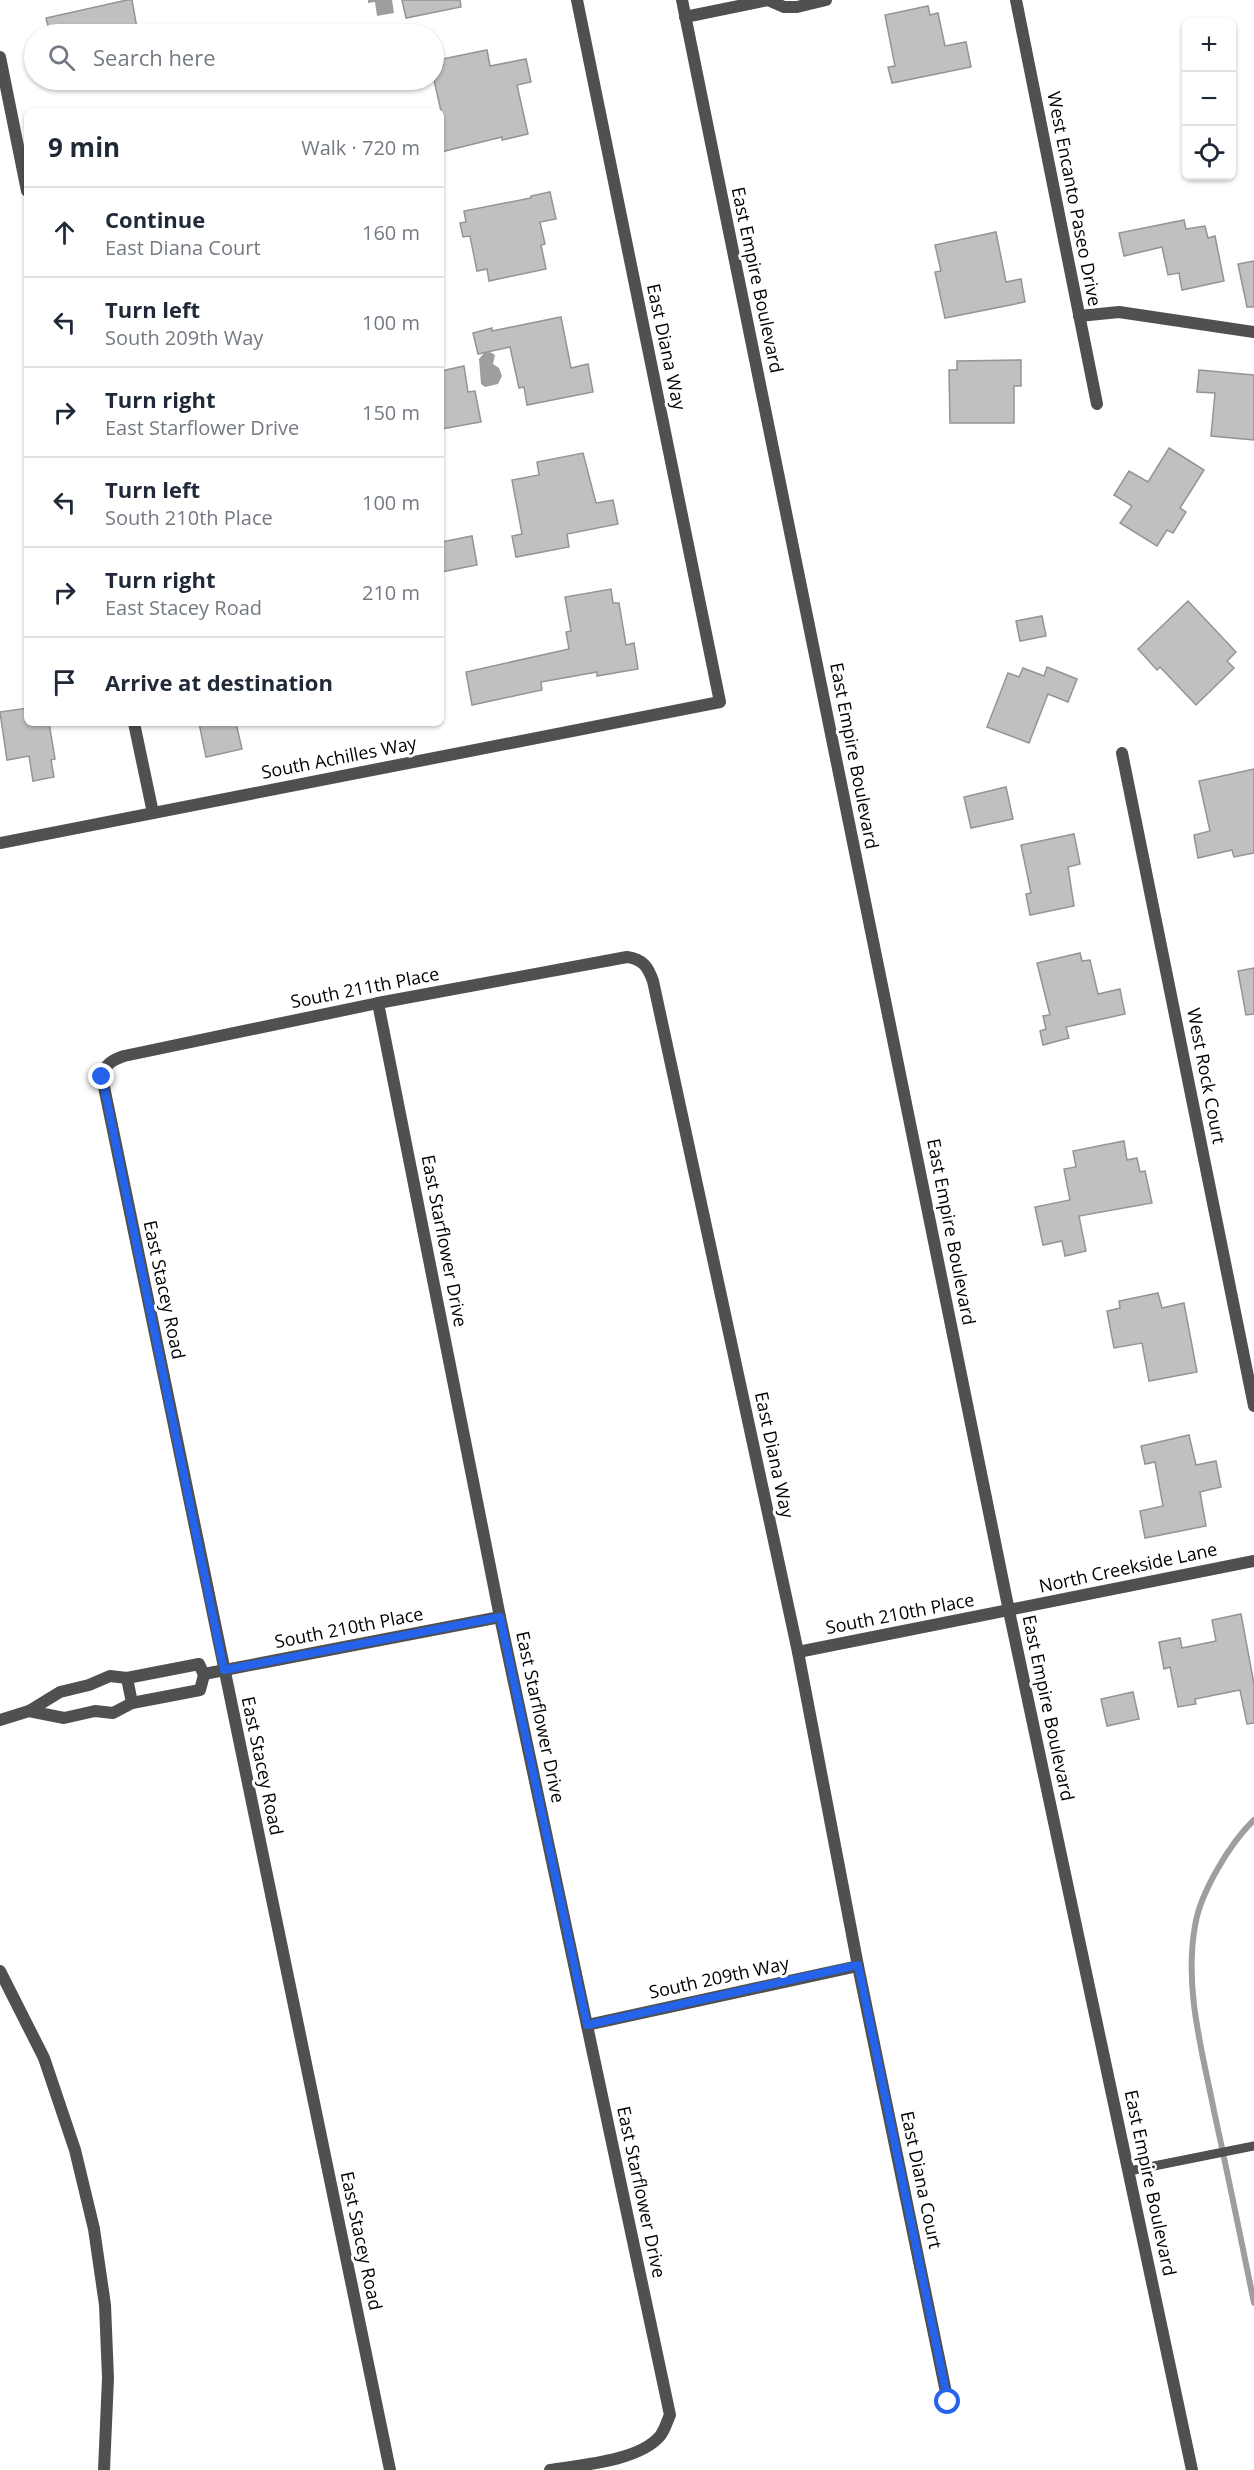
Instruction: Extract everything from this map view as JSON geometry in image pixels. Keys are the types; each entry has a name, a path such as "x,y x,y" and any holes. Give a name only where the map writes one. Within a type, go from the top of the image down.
{"street":[{"name":"East Diana Way","path":"577,0 720,702"},
{"name":"East Empire Boulevard","path":"681,0 1009,1611 1192,2470"},
{"path":"685,17 769,0 784,7 820,1"},
{"name":"West Encanto Paseo Drive","path":"1016,0 1097,404"},
{"path":"0,57 24,175"},
{"path":"1079,316 1119,312 1254,332"},
{"name":"South Achilles Way","path":"0,843 720,702"},
{"path":"135,726 153,813"},
{"name":"West Rock Court","path":"1122,753 1254,1406"},
{"name":"South 211th Place","path":"104,1068 112,1060 124,1056 378,1003 627,957 638,959"},
{"name":"East Diana Way","path":"638,959 648,967 653,981 798,1652 858,1965"},
{"name":"East Starflower Drive","path":"378,1003 500,1617 670,2415 661,2435 643,2450 598,2462 550,2470"},
{"name":"East Stacey Road","path":"104,1068 102,1077 104,1089 390,2470"},
{"name":"North Creekside Lane","path":"1009,1611 1254,1561"},
{"name":"South 210th Place","path":"798,1652 1009,1611"},
{"name":"South 210th Place","path":"204,1674 500,1617"},
{"name":"South 210th Place","path":"0,1720 29,1711 60,1692 89,1685 110,1676 127,1678 199,1664 204,1674 200,1690 132,1703 113,1713 95,1711 64,1718 29,1711"},
{"path":"127,1678 132,1703"},
{"name":"South 209th Way","path":"587,2025 858,1965"},
{"name":"East Diana Court","path":"858,1965 948,2402"},
{"path":"0,1971 44,2058 75,2150 94,2229 105,2305 108,2378 104,2470"}],"lane":[{"path":"1129,2171 1254,2146"}],"shaded area":[{"path":"368,0 392,0 394,13 377,16 375,2 368,3"},
{"path":"490,352 495,355 493,364 499,368 502,376 498,384 485,387 481,384 479,359 484,353"}],"building":[{"path":"132,0 136,24 48,24 46,18"},
{"path":"402,0 460,0 461,7 406,18"},
{"path":"928,6 930,15 938,13 945,46 966,42 971,67 892,83 888,67 895,66 885,15"},
{"path":"487,50 490,66 526,59 531,82 517,85 528,134 502,140 502,137 444,151 444,108 440,108 436,90 444,90 444,59"},
{"path":"550,192 556,219 540,222 545,244 541,245 546,269 489,281 487,269 477,271 470,236 463,237 460,223 466,222 464,211"},
{"path":"1184,220 1186,229 1205,226 1208,238 1215,236 1224,281 1182,290 1179,273 1168,275 1162,247 1124,256 1119,233"},
{"path":"996,232 1006,282 1021,279 1025,302 945,318 935,272 941,271 935,245"},
{"path":"1254,261 1254,307 1247,307 1238,264"},
{"path":"561,317 571,368 588,364 593,392 527,405 524,387 519,388 510,347 478,354 473,333"},
{"path":"1021,360 1021,386 1014,386 1014,423 950,423 949,370 957,370 957,361"},
{"path":"464,366 468,392 475,391 481,422 444,428 444,370"},
{"path":"1199,370 1254,375 1254,440 1211,436 1215,393 1197,392"},
{"path":"1169,448 1204,470 1180,508 1186,512 1173,533 1167,530 1157,546 1120,523 1132,506 1114,495 1129,471 1148,482"},
{"path":"583,453 596,503 613,500 618,524 567,534 569,547 516,557 512,536 522,534 512,480 539,475 537,462"},
{"path":"472,536 477,565 444,571 444,541"},
{"path":"611,589 613,603 619,603 626,645 634,643 638,669 597,676 597,672 541,682 542,690 472,705 466,672 569,649 566,632 571,631 565,597"},
{"path":"1188,601 1236,652 1227,661 1234,668 1196,705 1160,667 1157,670 1138,649"},
{"path":"1042,616 1046,636 1020,641 1016,621"},
{"path":"1047,667 1077,679 1068,702 1048,694 1029,743 987,727 1008,673 1019,677 1023,668 1044,676"},
{"path":"24,708 24,726 50,726 55,759 51,760 54,777 33,781 29,756 7,760 0,712"},
{"path":"200,726 237,726 242,749 206,757"},
{"path":"1254,769 1254,853 1234,857 1232,850 1198,858 1194,835 1210,831 1199,781"},
{"path":"1006,787 1013,819 971,828 964,797"},
{"path":"1074,834 1080,864 1068,867 1074,906 1030,915 1026,894 1031,893 1021,845"},
{"path":"1080,953 1082,961 1090,960 1098,994 1120,989 1125,1014 1066,1027 1069,1038 1043,1045 1040,1031 1046,1029 1043,1016 1050,1015 1037,963"},
{"path":"1254,968 1254,1014 1246,1015 1238,971"},
{"path":"1124,1141 1127,1160 1137,1158 1140,1172 1145,1171 1152,1203 1079,1216 1086,1251 1065,1256 1062,1241 1043,1245 1035,1207 1070,1200 1064,1169 1076,1167 1073,1151"},
{"path":"1158,1293 1162,1308 1184,1303 1197,1372 1149,1381 1142,1343 1114,1348 1107,1311 1120,1308 1119,1301"},
{"path":"1189,1435 1196,1465 1216,1461 1221,1487 1200,1492 1206,1526 1145,1538 1140,1511 1163,1506 1155,1462 1145,1464 1141,1446"},
{"path":"1241,1614 1254,1684 1254,1723 1247,1724 1240,1690 1195,1699 1196,1704 1178,1707 1170,1667 1164,1669 1159,1642 1180,1638 1182,1648 1216,1641 1212,1620"},
{"path":"1133,1692 1139,1719 1107,1726 1101,1699"}],"waterway":[{"path":"1254,1820 1235,1842 1217,1869 1198,1913 1192,1949 1193,1996 1200,2042 1254,2303"}],"route":[{"path":"102,1077 224,1670 500,1617 587,2025 858,1965 948,2402"}]}
